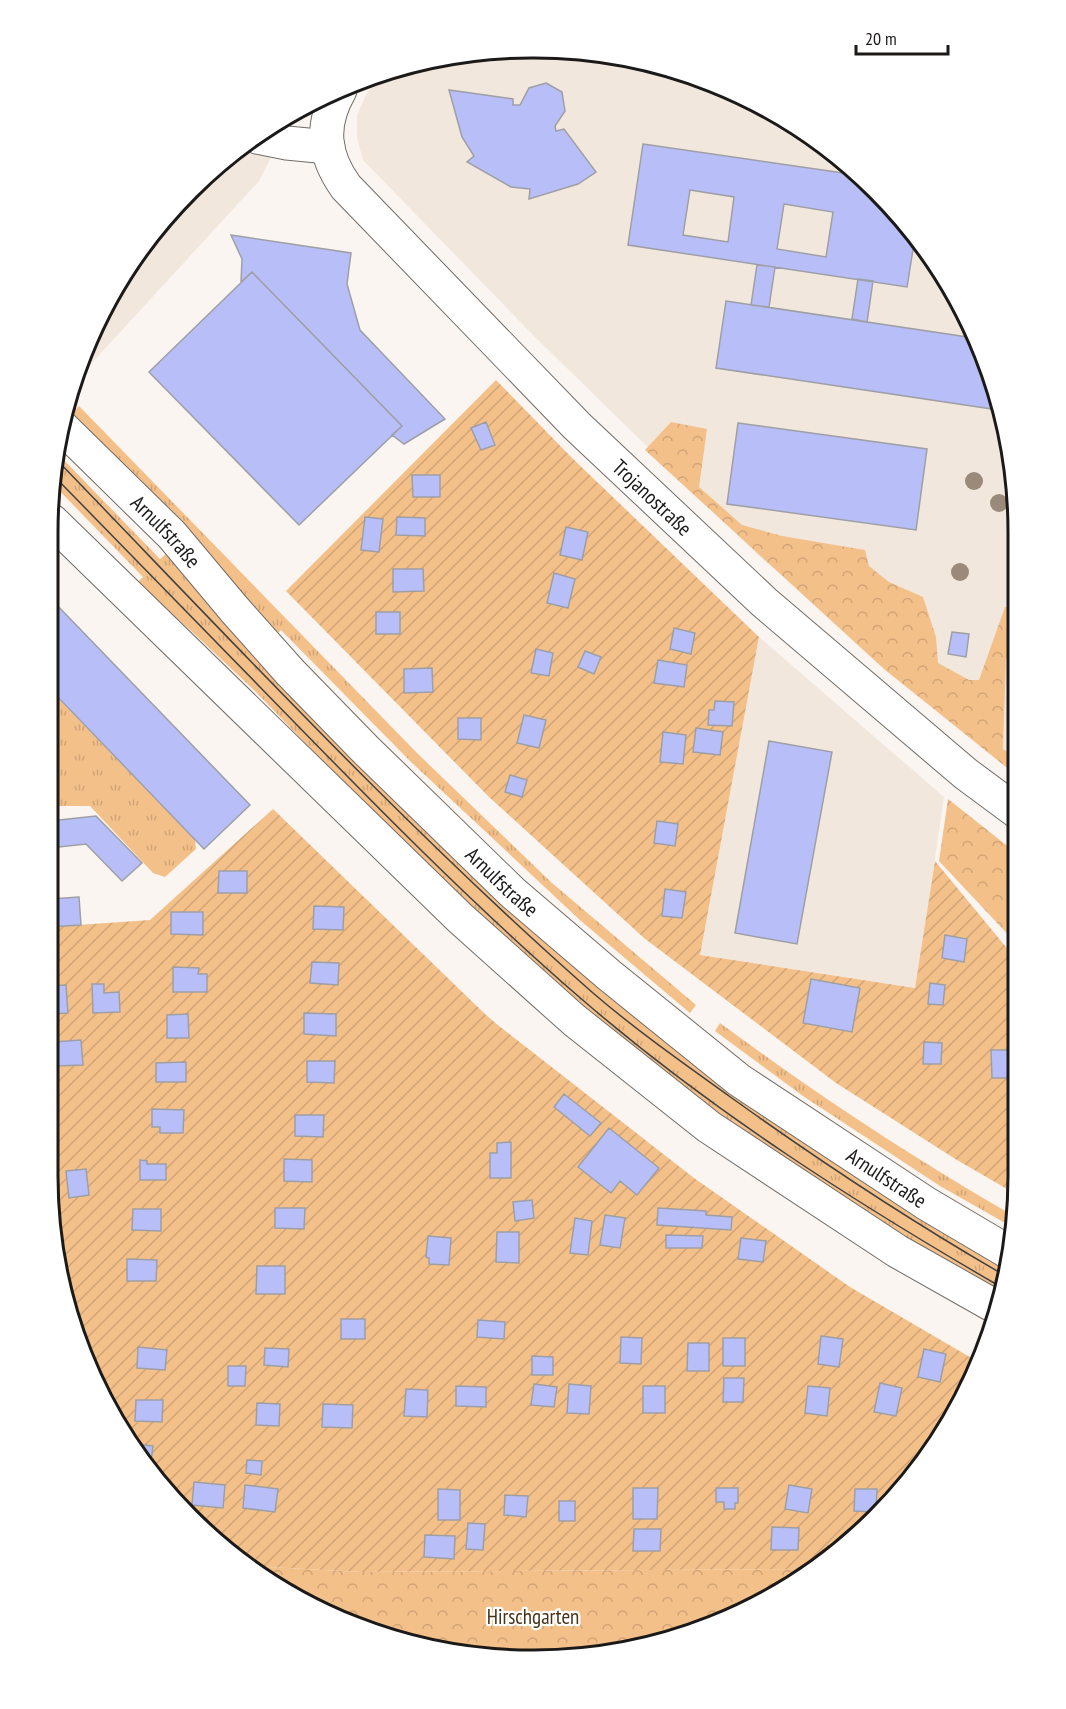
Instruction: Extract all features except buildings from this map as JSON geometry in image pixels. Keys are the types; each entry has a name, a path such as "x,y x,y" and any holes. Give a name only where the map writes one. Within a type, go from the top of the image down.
{"main road":[{"path":"268,139 328,147 327,124 334,102"},
{"name":"Trojanostraße","path":"328,147 334,170 346,187 577,426 764,602 966,774 1008,805"},
{"name":"Arnulfstraße","path":"69,434 172,535 298,681 364,749 512,892 609,975 739,1080 927,1204 1001,1248"},
{"path":"58,527 460,918 574,1020 709,1127 897,1251 990,1303"}],"shaded area":[{"path":"533,58 626,68 686,84 743,107 797,138 869,197 928,269 944,296 971,351 991,410 1003,471 1008,533 1008,762 759,556 533,335 363,160 357,138 357,115 371,88 380,84 440,68 471,63"},
{"path":"286,128 259,181 90,365 107,323 138,269 176,220 220,176 269,138"},
{"path":"759,637 944,797 916,988 700,955"}],"green space":[{"path":"496,380 571,457 759,637 700,955 915,988 935,861 1008,950 1007,1189 836,1083 644,938 489,797 286,591"},
{"path":"79,406 418,754 552,883 696,1005 690,1013 581,921 410,761 281,630 276,635 215,563 74,415"},
{"path":"671,422 707,429 699,487 742,525 782,536 865,550 869,566 889,582 923,597 936,637 938,663 969,680 979,680 1005,607 1008,607 1003,749 1008,752 1008,769 884,669 645,450"},
{"path":"65,461 160,559 168,552 389,792 1000,1259 993,1291 792,1168 676,1084 526,961 370,810 255,691 188,628 136,584 143,577 61,492"},
{"path":"58,698 195,840 196,849 165,877 153,873 90,806 58,806"},
{"path":"948,799 1008,846 1008,935 939,861"},
{"path":"273,809 499,1026 694,1178 850,1287 971,1358 959,1386 928,1440 869,1512 800,1569 361,1572 264,1567 197,1512 138,1440 107,1386 95,1358 84,1329 68,1269 58,1176 58,926 150,920"},
{"path":"720,1023 864,1124 1006,1211 1004,1223 940,1186 803,1096 715,1031"},
{"name":"Hirschgarten","path":"264,1567 361,1572 800,1569 743,1602 686,1625 626,1641 564,1649 533,1650 471,1646 440,1641 380,1625 323,1602"}],"tram line":[{"path":"64,467 252,663 386,798 454,865 593,993 660,1046 796,1143 864,1189 998,1271"},
{"path":"62,484 419,848 500,926 585,1002 684,1081 787,1154 839,1189 995,1283"}]}
